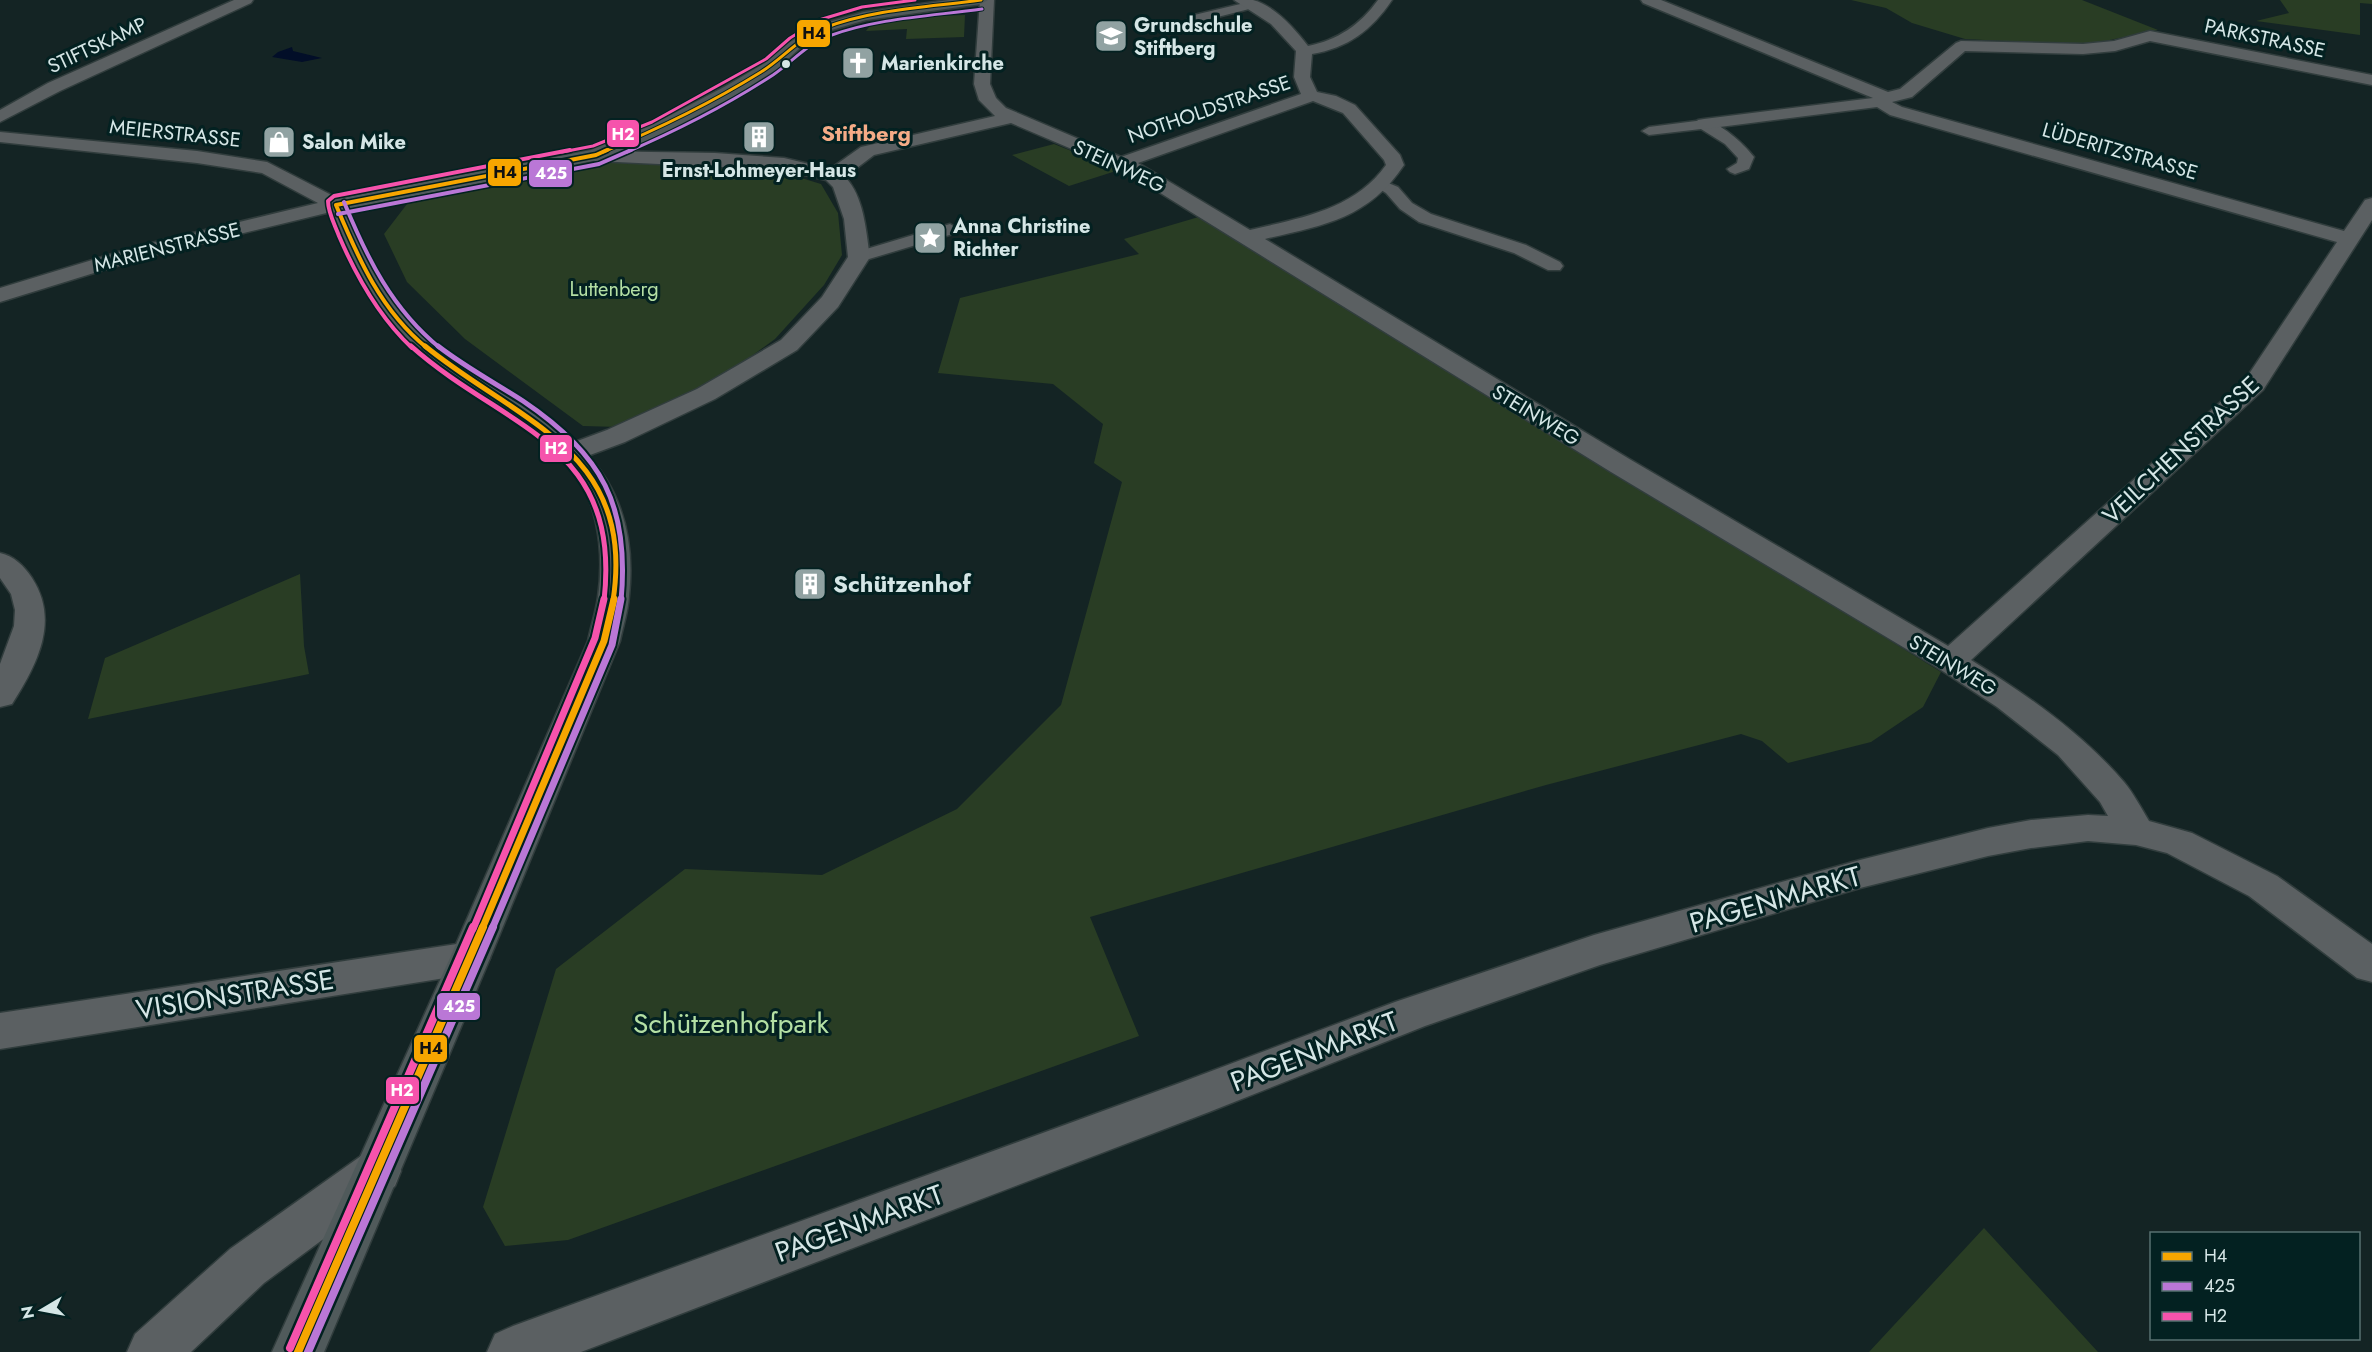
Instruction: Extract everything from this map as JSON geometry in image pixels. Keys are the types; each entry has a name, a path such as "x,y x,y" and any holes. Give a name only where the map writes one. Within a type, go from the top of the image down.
{"street":[{"name":"STIFTSKAMP","path":"0,117 54,87 246,0"},
{"path":"298,1352 470,958 604,640 614,598 616,568 611,523 591,477 573,452 554,435 438,358 401,325 379,297 360,265 336,205 596,155 656,130 732,90 771,66 795,45 823,28 872,15 981,0"},
{"name":"STEINWEG","path":"987,0 982,84 984,96 1002,120 1135,169 1611,460 1950,661 2009,699 2070,747 2113,793 2136,831"},
{"path":"1304,51 1330,48 1360,31 1377,14 1385,0"},
{"name":"LÜDERITZSTRASSE","path":"1648,0 1883,100 1896,111 2350,239"},
{"path":"1247,3 1272,17 1290,32 1304,51 1302,77 1310,95 1349,109 1393,159 1395,165 1382,185 1363,199 1330,215 1248,237"},
{"name":"PARKSTRASSE","path":"1883,100 1906,93 1961,46 2092,48 2115,46 2150,36 2365,79"},
{"path":"2365,79 2372,98"},
{"name":"NOTHOLDSTRASSE","path":"1121,163 1310,95"},
{"path":"1704,124 1883,100"},
{"path":"832,176 868,151 1002,120"},
{"name":"MEIERSTRASSE","path":"0,137 197,157 258,166 283,175 336,205"},
{"path":"573,452 626,432 706,394 789,345 830,302 859,257 854,219 842,185 832,176 784,164 596,155"},
{"name":"VEILCHENSTRASSE","path":"1950,661 2254,386 2372,204"},
{"name":"MARIENSTRASSE","path":"0,294 142,251 336,205"},
{"path":"0,562 16,574 32,603 27,644 0,696"},
{"name":"PAGENMARKT","path":"513,1352 1193,1098 1410,1014 1594,951 1860,874 1988,842 2031,834 2088,828 2136,831 2179,843 2263,886 2372,966"},
{"name":"VISIONSTRASSE","path":"0,1031 470,958"},
{"path":"153,1352 248,1266 378,1171"}],"lane":[{"path":"1194,19 1247,3"},
{"path":"1650,131 1704,124 1730,141 1746,157 1744,166 1735,169"},
{"path":"1382,185 1392,190 1406,206 1425,218 1520,249 1554,266"},
{"path":"859,257 950,229"}],"green space":[{"path":"1851,0 2082,0 2158,30 2086,45 1965,39 1912,23 1886,8"},
{"path":"2280,0 2372,0 2372,4 2360,3 2360,35 2256,21 2289,13"},
{"path":"965,15 964,37 906,39 907,29 866,31 869,27 908,17"},
{"path":"1054,144 1119,170 1069,186 1012,155"},
{"name":"Luttenberg","path":"636,161 765,167 821,184 838,213 842,255 824,285 775,339 727,374 619,427 583,426 465,339 407,282 384,234 407,204 603,163"},
{"name":"Schützenhofpark","path":"1202,216 1941,672 1923,707 1871,742 1788,763 1762,741 1741,734 1546,785 1090,917 1139,1036 568,1240 505,1246 483,1207 556,969 685,869 822,875 957,809 1061,705 1122,482 1094,463 1103,424 1053,384 938,373 960,298 1139,254 1124,239"},
{"path":"300,574 304,646 309,674 88,719 105,658"},
{"path":"1984,1228 2098,1352 1869,1352"}],"water":[{"path":"292,47 293,51 322,58 302,62 272,57"}],"transit line":[{"name":"H2","path":"290,1348 462,954 595,638 604,605 606,574 606,554 598,515 582,479 571,463 537,433 430,362 392,327 359,279 328,208 328,201 334,196 593,146 652,122 728,82 766,59 790,38 819,20 862,7 915,0"},
{"name":"H4","path":"336,205 596,155 656,130 732,90 771,66 795,45 823,28 864,16 981,0"},
{"name":"425","path":"338,214 599,164 660,138 736,98 776,73 800,52 827,36 866,25 982,9"},
{"name":"425","path":"308,1352 478,962 612,645 624,570 622,537 614,506 601,478 582,451 556,426 524,402 454,358 416,327 383,284 365,252 344,202"},
{"name":"H4","path":"298,1352 470,958 604,641 614,596 616,562 613,532 605,506 594,482 578,460 535,421 445,362 411,334 376,290 358,257 336,205"}],"place":[{"name":"Grundschule Stiftberg","path":"1111,36"},
{"name":"Marienkirche","path":"858,63"},
{"name":"Ernst-Lohmeyer-Haus","path":"759,137"},
{"name":"Salon Mike","path":"279,142"},
{"name":"Anna Christine Richter","path":"930,238"},
{"name":"Schützenhof","path":"810,584"}],"district":[{"name":"Stiftberg","path":"866,133"}]}
